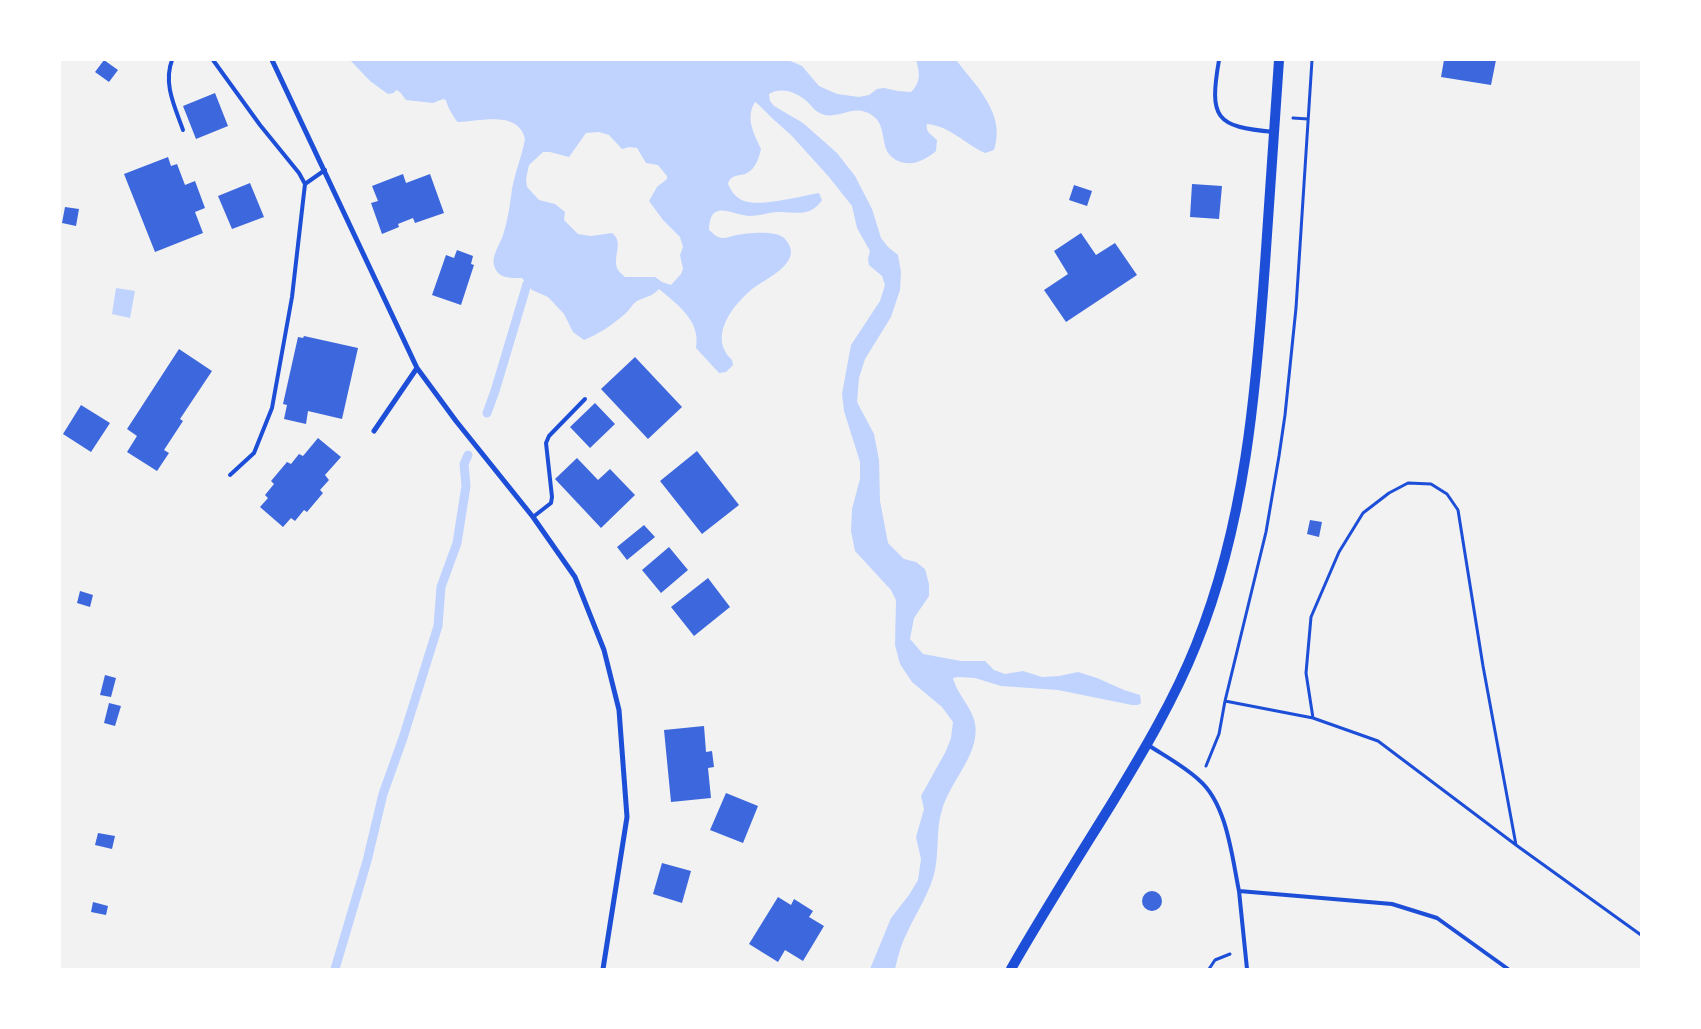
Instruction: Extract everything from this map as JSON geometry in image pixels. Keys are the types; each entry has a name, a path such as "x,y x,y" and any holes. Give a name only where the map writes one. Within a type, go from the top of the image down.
{"main road":[{"path":"1011,969 1147,744 1197,644 1216,588 1233,523 1253,408 1263,299 1279,60"}],"street":[{"path":"272,60 417,368 456,421 534,517 574,577 604,650 619,710 627,817 603,969"},
{"path":"374,432 417,368"}],"lane":[{"path":"172,60 168,69 169,90 183,130"},
{"path":"214,60 260,125 299,173 305,184 292,297 272,408 254,453 230,475"},
{"path":"1219,60 1214,92 1219,113 1229,123 1239,128 1274,132"},
{"path":"305,184 325,170"},
{"path":"534,517 551,503 546,443 549,436 585,399"},
{"path":"1147,744 1201,781 1218,808 1224,822 1239,891 1247,969"},
{"path":"1239,891 1392,904 1437,918 1508,969"}],"path":[{"path":"1201,781 1219,734 1266,532 1285,415 1296,308 1312,60"},
{"path":"1313,718 1306,673 1311,617 1339,552 1363,513 1389,493 1408,483 1431,484 1447,494 1458,510 1483,666 1516,845"},
{"path":"1225,702 1313,718 1378,741 1516,845 1641,935"},
{"path":"1209,969 1219,957 1245,949"}],"water":[{"path":"350,60 788,60 802,66 819,86 837,94 859,97 869,95 877,89 884,88 911,92 917,85 919,77 916,60 956,60 987,102 993,113 996,125 997,137 994,150 985,153 943,128 927,124 928,131 937,140 936,151 923,160 914,163 903,163 889,154 885,147 877,119 867,112 855,111 838,115 825,115 791,92 782,90 769,94 770,101 774,106 803,123 837,153 855,176 872,209 881,238 898,255 901,272 900,290 891,317 865,359 859,378 857,402 874,434 879,460 880,501 888,543 904,559 916,562 925,569 929,584 929,596 914,618 910,639 923,654 961,661 985,661 994,670 1005,674 1023,671 1042,677 1078,672 1140,695 1141,703 1132,705 1058,690 1001,686 975,678 953,678 972,713 976,729 975,738 969,756 945,801 940,818 933,878 903,942 895,969 870,969 891,918 918,880 921,859 916,837 924,809 921,796 946,751 951,738 953,722 942,707 912,682 900,664 895,645 896,600 891,590 855,551 851,531 852,509 860,479 860,462 844,411 842,394 851,345 880,301 885,285 882,276 869,265 870,251 857,228 852,206 791,135 755,102 752,108 751,120 753,132 761,149 757,163 750,171 731,178 728,184 732,192 741,200 752,203 771,202 819,193 822,200 812,210 801,213 776,212 749,216 717,211 713,214 709,230 720,238 769,233 781,236 790,247 791,255 787,262 774,275 743,297 725,323 722,342 733,365 726,372 719,373 696,348 697,338 692,322 674,301 659,289 652,295 637,301 625,314 595,335 584,340 573,332 564,314 548,297 532,290 522,278 503,276 495,268 495,255 505,229 513,183 525,139 521,130 515,124 498,119 458,122 447,105 446,100 443,99 433,103 406,100 400,92 396,90 394,93 388,94 370,81","holes":["599,132 609,135 622,149 629,147 637,148 646,163 658,165 667,176 667,179 657,187 649,201 663,220 680,237 683,247 680,255 683,269 671,285 655,277 625,277 617,268 618,245 612,233 591,236 578,234 564,220 565,212 555,204 539,200 527,187 526,179 529,165 543,152 569,157 586,133"]},
{"path":"116,288 135,291 130,318 112,314"}],"building":[{"path":"104,60 118,70 109,82 95,72"},
{"path":"1444,60 1496,60 1491,85 1441,77"},
{"path":"215,93 228,126 196,139 183,106"},
{"path":"168,157 171,166 177,164 185,185 195,181 205,208 195,212 203,233 155,252 124,174"},
{"path":"403,174 406,183 430,174 444,213 415,223 413,218 398,224 399,227 382,234 371,203 378,201 372,186"},
{"path":"250,183 264,217 232,229 218,196"},
{"path":"1192,184 1222,186 1219,219 1190,217"},
{"path":"1074,185 1092,191 1087,206 1069,200"},
{"path":"65,207 79,209 76,226 62,223"},
{"path":"1081,233 1096,255 1115,243 1137,275 1066,322 1044,290 1068,274 1054,251"},
{"path":"457,250 473,256 471,264 474,265 461,305 432,295 446,255 454,258"},
{"path":"304,336 358,348 342,419 308,411 306,424 284,419 287,405 283,404 298,337 303,338"},
{"path":"179,349 212,371 180,419 183,421 164,450 169,453 157,471 127,452 137,436 127,429"},
{"path":"635,357 682,407 648,439 601,389"},
{"path":"595,403 615,424 590,448 570,427"},
{"path":"81,405 110,423 91,452 63,434"},
{"path":"318,438 341,457 325,475 329,480 320,490 323,493 307,512 304,510 295,521 291,518 283,527 260,507 268,498 265,495 274,484 271,481 287,462 291,464 299,454 303,456"},
{"path":"697,451 739,505 702,534 660,481"},
{"path":"577,458 598,480 610,469 635,495 601,528 555,479"},
{"path":"1310,520 1322,522 1319,537 1307,534"},
{"path":"644,525 655,537 627,560 617,547"},
{"path":"669,547 688,570 661,593 642,570"},
{"path":"708,578 730,607 694,636 671,607"},
{"path":"80,591 93,595 90,607 77,603"},
{"path":"105,675 116,678 111,697 100,695"},
{"path":"109,703 121,706 115,726 104,723"},
{"path":"704,726 706,752 712,751 714,767 708,768 711,798 671,802 664,730"},
{"path":"726,793 758,806 743,843 710,830"},
{"path":"98,833 115,836 112,849 95,845"},
{"path":"662,863 691,871 682,903 653,894"},
{"path":"1152,891 1159,894 1162,901 1159,908 1152,911 1145,908 1142,901 1145,894"},
{"path":"778,897 791,905 794,899 813,911 809,917 824,926 803,961 785,950 778,962 749,944"},
{"path":"93,902 108,906 106,915 91,912"}],"waterway":[{"path":"487,413 527,284"},
{"path":"335,969 367,861 383,794 403,738 438,626 441,587 457,543 466,486 464,464 468,455"}]}
